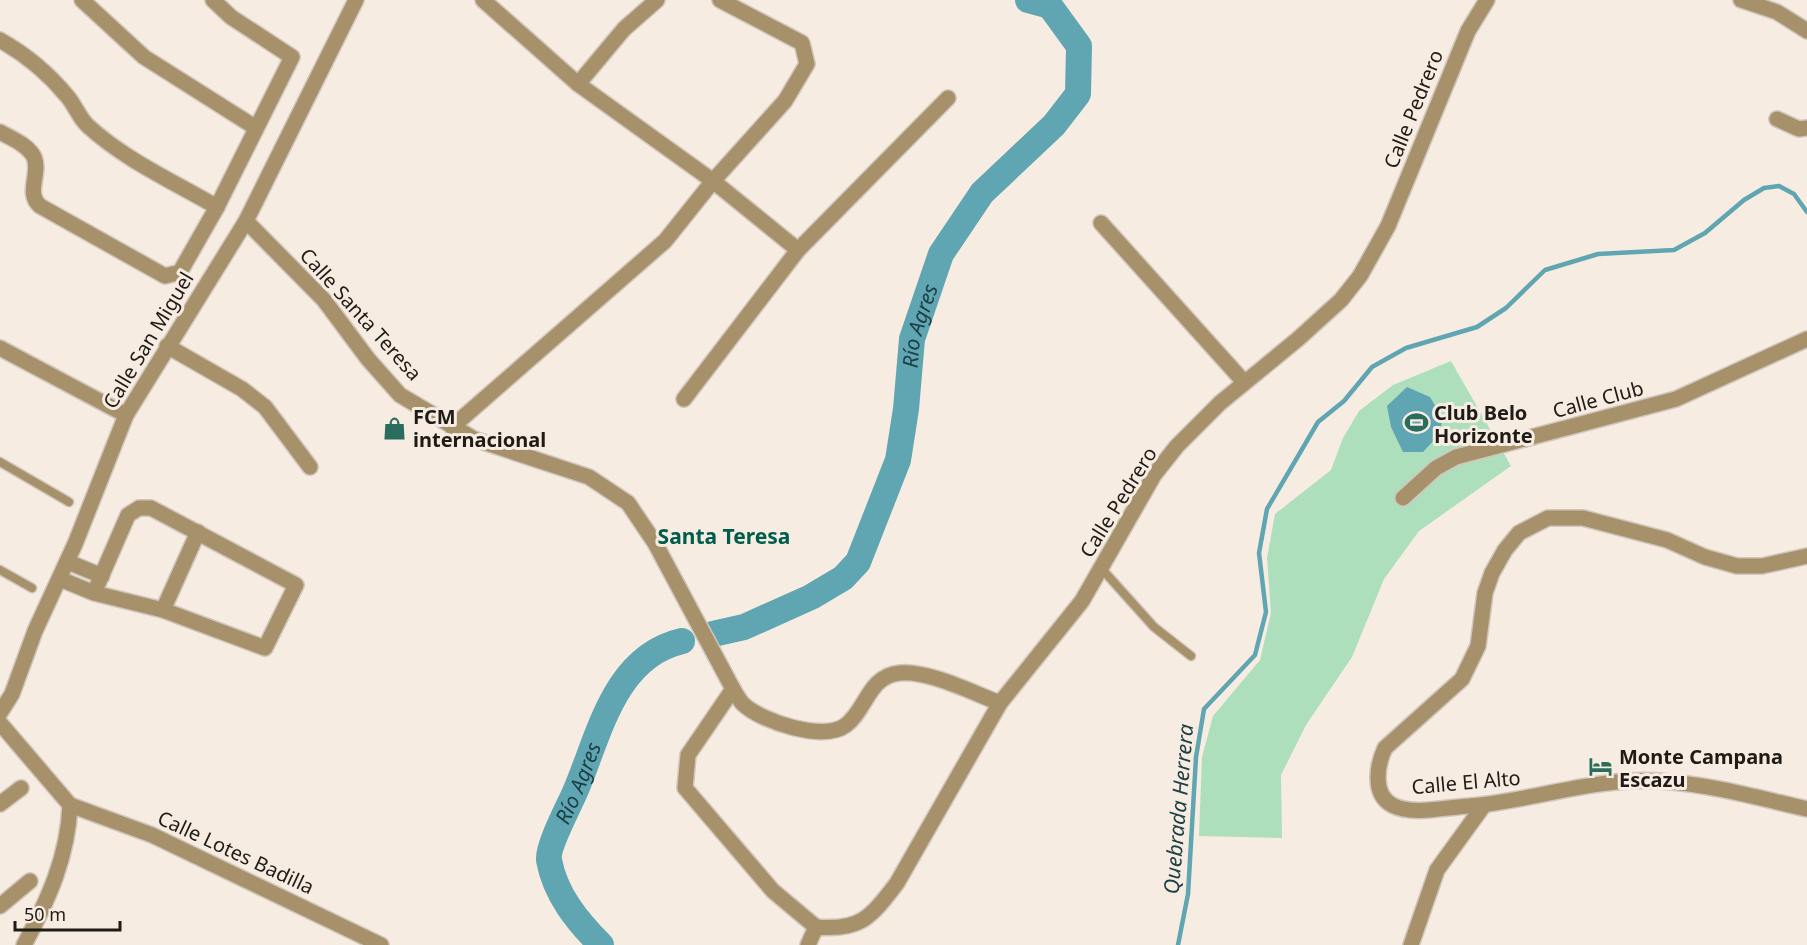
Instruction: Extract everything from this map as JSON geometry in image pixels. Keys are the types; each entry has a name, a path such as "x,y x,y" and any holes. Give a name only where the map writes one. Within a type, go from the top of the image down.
{"street":[{"path":"83,0 144,57 256,128"},
{"path":"0,132 19,142 33,155 37,172 34,200 165,276 180,272 217,207 292,57 231,17 213,0"},
{"name":"Calle San Miguel","path":"0,713 12,694 35,631 68,562 126,415 246,221 356,0"},
{"path":"483,0 578,84 713,181 798,250"},
{"path":"578,84 624,29 657,0"},
{"path":"452,427 665,242 713,181 786,101 807,64 802,43 720,0"},
{"name":"Calle Pedrero","path":"816,927 840,929 863,921 880,906 897,883 1000,703 1082,601 1154,475 1177,446 1244,382 1341,300 1360,276 1388,226 1468,31 1487,0"},
{"path":"1741,0 1777,12 1807,31"},
{"path":"0,40 16,49 40,69 68,96 85,124 110,145 217,207"},
{"path":"684,399 798,250 948,98"},
{"path":"1777,119 1799,129 1807,128"},
{"name":"Calle Santa Teresa","path":"246,221 324,300 368,359 400,395 474,440 589,477 628,502 655,543 743,704 762,716 788,726 824,732 845,726 853,718 873,686 886,677 899,673 937,680 1000,703"},
{"path":"1101,223 1244,382"},
{"name":"Calle Club","path":"1403,498 1436,468 1456,457 1676,399 1807,339"},
{"path":"167,346 242,389 265,407 310,467"},
{"path":"0,348 126,415"},
{"path":"60,579 94,593 163,610 265,648 296,585 151,508 139,508 128,515 94,593"},
{"name":"Calle El Alto","path":"1807,556 1762,566 1737,566 1705,557 1667,540 1583,518 1548,518 1519,533 1491,573 1485,593 1478,646 1462,679 1396,736 1385,748 1378,763 1381,793 1391,805 1409,810 1484,805 1600,784 1658,781 1727,791 1807,809"},
{"path":"163,610 198,532"},
{"path":"68,562 102,576"},
{"path":"733,689 688,755 685,788 773,891 816,927 808,945"},
{"path":"0,723 70,805 69,835 61,866 24,945"},
{"path":"0,804 21,788"},
{"name":"Calle Lotes Badilla","path":"70,805 152,835 381,945"},
{"path":"1411,945 1437,870 1484,805"},
{"path":"0,906 30,881"}],"lane":[{"path":"0,462 69,502"},
{"path":"1101,568 1154,627 1191,656"},
{"path":"0,570 32,588"}],"green space":[{"name":"Club Belo Horizonte","path":"1451,361 1511,466 1419,531 1384,579 1352,657 1306,725 1281,775 1282,838 1199,836 1202,757 1213,716 1260,660 1271,613 1267,558 1275,514 1331,470 1343,438 1359,411 1393,385"}],"water":[{"name":"Club Belo Horizonte","path":"1407,387 1430,397 1443,419 1438,436 1423,452 1403,452 1391,427 1387,406"}],"waterway":[{"name":"Río Agres","path":"713,634 744,627 811,597 843,578 858,562 898,460 906,409 912,339 941,254 982,193 1054,125 1078,94 1079,46 1050,6 1028,0"},
{"name":"Quebrada Herrera","path":"1178,945 1188,894 1196,757 1204,709 1255,655 1266,612 1259,553 1267,509 1318,422 1344,401 1372,367 1406,348 1477,327 1506,308 1545,270 1598,254 1674,250 1705,233 1744,200 1764,188 1779,186 1794,194 1807,212"},
{"name":"Río Agres","path":"601,945 576,917 562,896 549,860 551,846 601,724 624,681 640,664 659,650 682,641"}],"place":[{"name":"Club Belo Horizonte","path":"1416,423"},
{"name":"FCM internacional","path":"395,428"},
{"name":"Monte Campana Escazu","path":"1601,767"}],"district":[{"name":"Santa Teresa","path":"724,536"}]}
